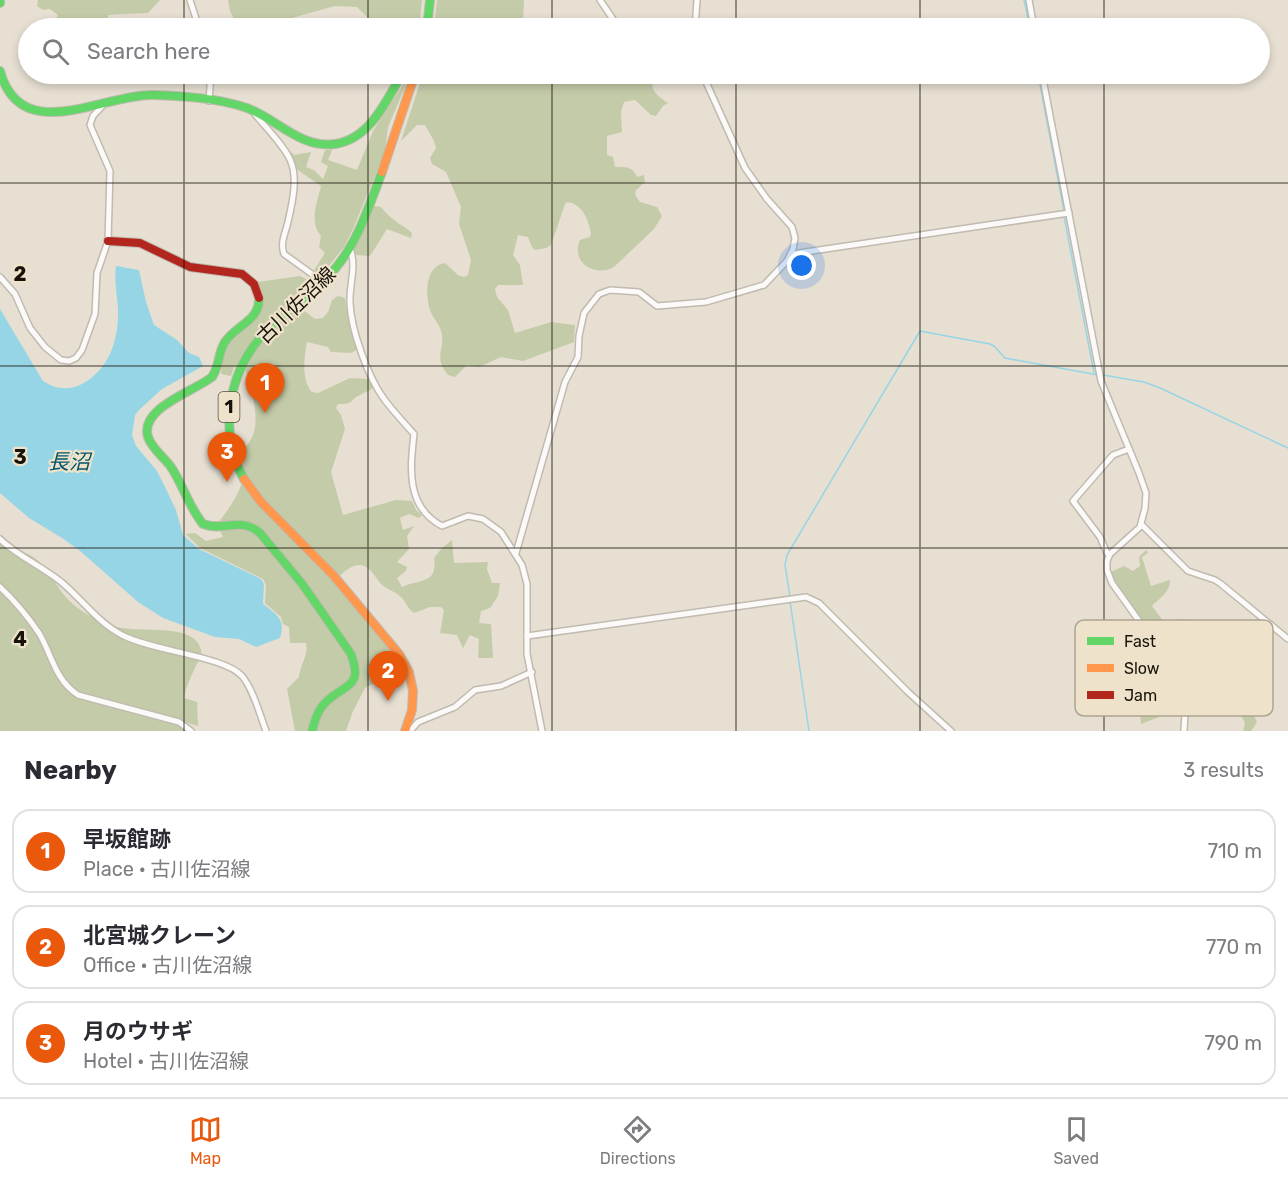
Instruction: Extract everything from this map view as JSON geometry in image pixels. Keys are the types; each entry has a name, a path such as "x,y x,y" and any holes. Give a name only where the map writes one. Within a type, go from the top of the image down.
{"street":[{"path":"190,0 196,18"},
{"path":"428,18 430,0"},
{"path":"696,18 697,0"},
{"path":"1029,0 1032,18"},
{"path":"602,1 613,18"},
{"path":"0,70 13,96 26,106 38,111 61,113 141,95 209,101 251,109 309,142 326,145 344,142 359,135 375,119 396,84"},
{"path":"209,101 210,84"},
{"name":"古川佐沼線","path":"405,731 414,697 411,676 404,662 332,574 252,490 238,468 231,446 230,404 235,380 243,362 264,333 323,282 350,249 389,154 412,84"},
{"path":"516,553 565,382 578,357 579,336 584,313 595,297 610,290 639,292 657,306 706,302 764,285 792,254 795,238 792,227 766,199 745,168 707,84"},
{"path":"1044,84 1066,214 1101,381 1146,493 1141,524 1137,531 1110,554 1107,561 1107,570 1112,584 1138,620"},
{"path":"0,277 15,294 30,328 45,347 61,360 73,360 82,350 92,323 96,306 99,263 108,241 110,171 90,125 93,116 105,102"},
{"path":"251,109 290,159 293,169 294,180 289,217 282,244 284,254 323,282"},
{"path":"792,254 1066,214"},
{"path":"108,241 141,244 185,266 197,269 237,271 250,278 256,286 259,298 258,309 224,344 218,368 214,374 154,416 147,432 153,446 173,470 202,524 217,528 241,524 255,527 272,544 351,654 356,665 354,682 322,706 315,718 312,731"},
{"path":"350,249 354,269 349,296 352,322 377,387 384,399 414,434 412,483 416,501 442,526 468,516 483,519 501,532 516,553 526,577 527,654 542,731"},
{"path":"1110,554 1107,553 1100,537 1073,501 1113,455 1129,449"},
{"path":"1141,524 1188,571 1215,580 1265,620"},
{"path":"0,539 61,582 102,621 120,634 151,646 223,664 235,670 249,685 266,731"},
{"path":"0,586 39,633 62,681 68,688 78,695 179,722 190,731"},
{"path":"527,636 806,597 819,603 908,692 951,731"},
{"path":"1273,627 1288,639"},
{"path":"410,731 418,722 455,707 472,692 501,686 532,672"},
{"path":"1184,731 1185,716"}],"green space":[{"path":"38,0 160,0 148,13 108,15 108,18 57,18 58,15 50,9 43,10 37,6"},
{"path":"228,0 422,0 420,18 368,18 357,7 335,6 292,18 234,18"},
{"path":"437,0 524,0 523,18 435,18"},
{"path":"405,84 388,127 385,151 353,229 344,247 320,277 313,272 325,253 319,247 321,236 315,224 316,205 321,186 295,168 277,138 294,155 311,152 306,167 314,170 323,179 328,166 321,162 325,150 332,150 328,160 357,170 373,131"},
{"path":"420,84 652,84 654,91 668,103 656,116 651,115 635,100 624,102 621,112 622,132 607,136 607,155 613,157 615,167 631,169 637,177 644,175 645,182 636,190 635,195 640,202 657,207 662,216 654,229 614,267 607,270 592,269 581,261 578,255 580,240 590,237 591,233 584,213 578,206 568,202 565,204 551,245 535,250 528,237 518,235 513,255 520,265 523,285 498,285 495,289 497,297 508,310 515,333 551,322 575,325 574,342 523,361 501,357 479,367 467,365 455,377 448,375 440,360 442,335 430,310 427,289 430,275 438,265 445,263 458,275 464,277 468,275 471,260 459,224 461,207 446,172 432,164 430,158 436,148 425,125 417,125 401,141"},
{"path":"374,206 381,207 412,233 411,238 387,229 370,256 356,255 354,249"},
{"path":"300,276 314,283 293,302 315,319 323,318 332,300 338,296 345,298 348,320 358,349 351,353 331,352 328,347 307,342 304,368 306,381 312,392 318,393 350,378 369,379 373,388 350,402 338,404 336,408 341,415 345,429 331,472 343,515 396,500 412,501 416,510 422,515 419,518 409,514 400,518 403,530 414,526 407,536 409,549 397,562 407,567 406,571 397,578 402,587 430,577 433,573 434,558 452,540 454,563 488,562 487,569 492,583 500,583 498,596 490,608 481,611 479,623 491,624 493,658 478,658 479,639 470,635 463,648 457,635 440,633 444,610 441,607 430,607 414,613 400,596 382,585 371,571 361,565 352,567 340,575 334,582 395,655 390,668 380,680 365,688 346,731 295,731 287,689 299,677 306,652 306,643 290,643 289,627 283,624 281,617 265,603 266,585 263,579 200,548 186,534 195,533 206,541 223,537 217,524 239,491 244,473 241,454 254,432 255,408 245,369 234,367 231,376 221,374 223,350 252,321 262,295 258,282"},
{"path":"0,538 13,548 36,559 69,601 93,617 114,626 175,631 195,639 201,655 184,698 197,702 198,726 185,722 185,731 0,731"},
{"path":"1146,550 1148,553 1142,557 1151,586 1170,580 1167,591 1152,606 1162,620 1142,620 1114,582 1111,572 1124,566 1133,571 1140,566 1139,557"},
{"path":"1140,716 1159,716 1159,717 1141,724"},
{"path":"1242,716 1254,716 1257,722 1251,731 1243,731 1245,723"}],"water":[{"name":"長沼","path":"116,266 139,270 154,325 177,340 189,353 199,357 203,366 162,389 139,410 135,415 132,435 136,446 157,471 176,510 183,535 199,549 261,579 264,584 263,604 281,622 280,638 256,647 239,639 215,637 163,618 138,602 79,550 29,518 0,493 0,309 43,381 52,386 72,388 92,378 106,362 111,352 118,320"}],"waterway":[{"path":"1024,0 1028,18"},
{"path":"1040,84 1064,211"},
{"path":"1064,216 1094,373"},
{"path":"790,597 785,565 787,555 920,331 990,344 1005,358 1098,375"},
{"path":"1103,375 1144,382 1160,388 1288,448"},
{"path":"790,601 809,731"}],"traffic: fast":[{"path":"428,18 430,0"},
{"path":"0,71 11,94 26,107 44,112 66,111 152,95 200,98 247,108 300,138 323,144 347,141 358,135 376,117 396,84"},
{"path":"244,479 236,462 229,425 230,406 240,370 260,338 325,279 350,248 382,172"},
{"path":"259,298 252,318 225,342 212,377 160,409 152,417 147,427 148,437 171,467 203,524 246,526 260,533 303,585 351,654 354,679 324,704 317,715 312,731"}],"traffic: slow":[{"path":"382,172 412,84"},
{"path":"244,479 261,502 333,575 399,654 409,672 413,691 412,710 405,731"}],"traffic: jam":[{"path":"108,241 140,243 190,267 242,274 254,284 259,298"}],"place":[{"name":"早坂館跡","path":"265,413"},
{"name":"月のウサギ","path":"227,482"},
{"name":"北宮城クレーン","path":"388,701"}]}
